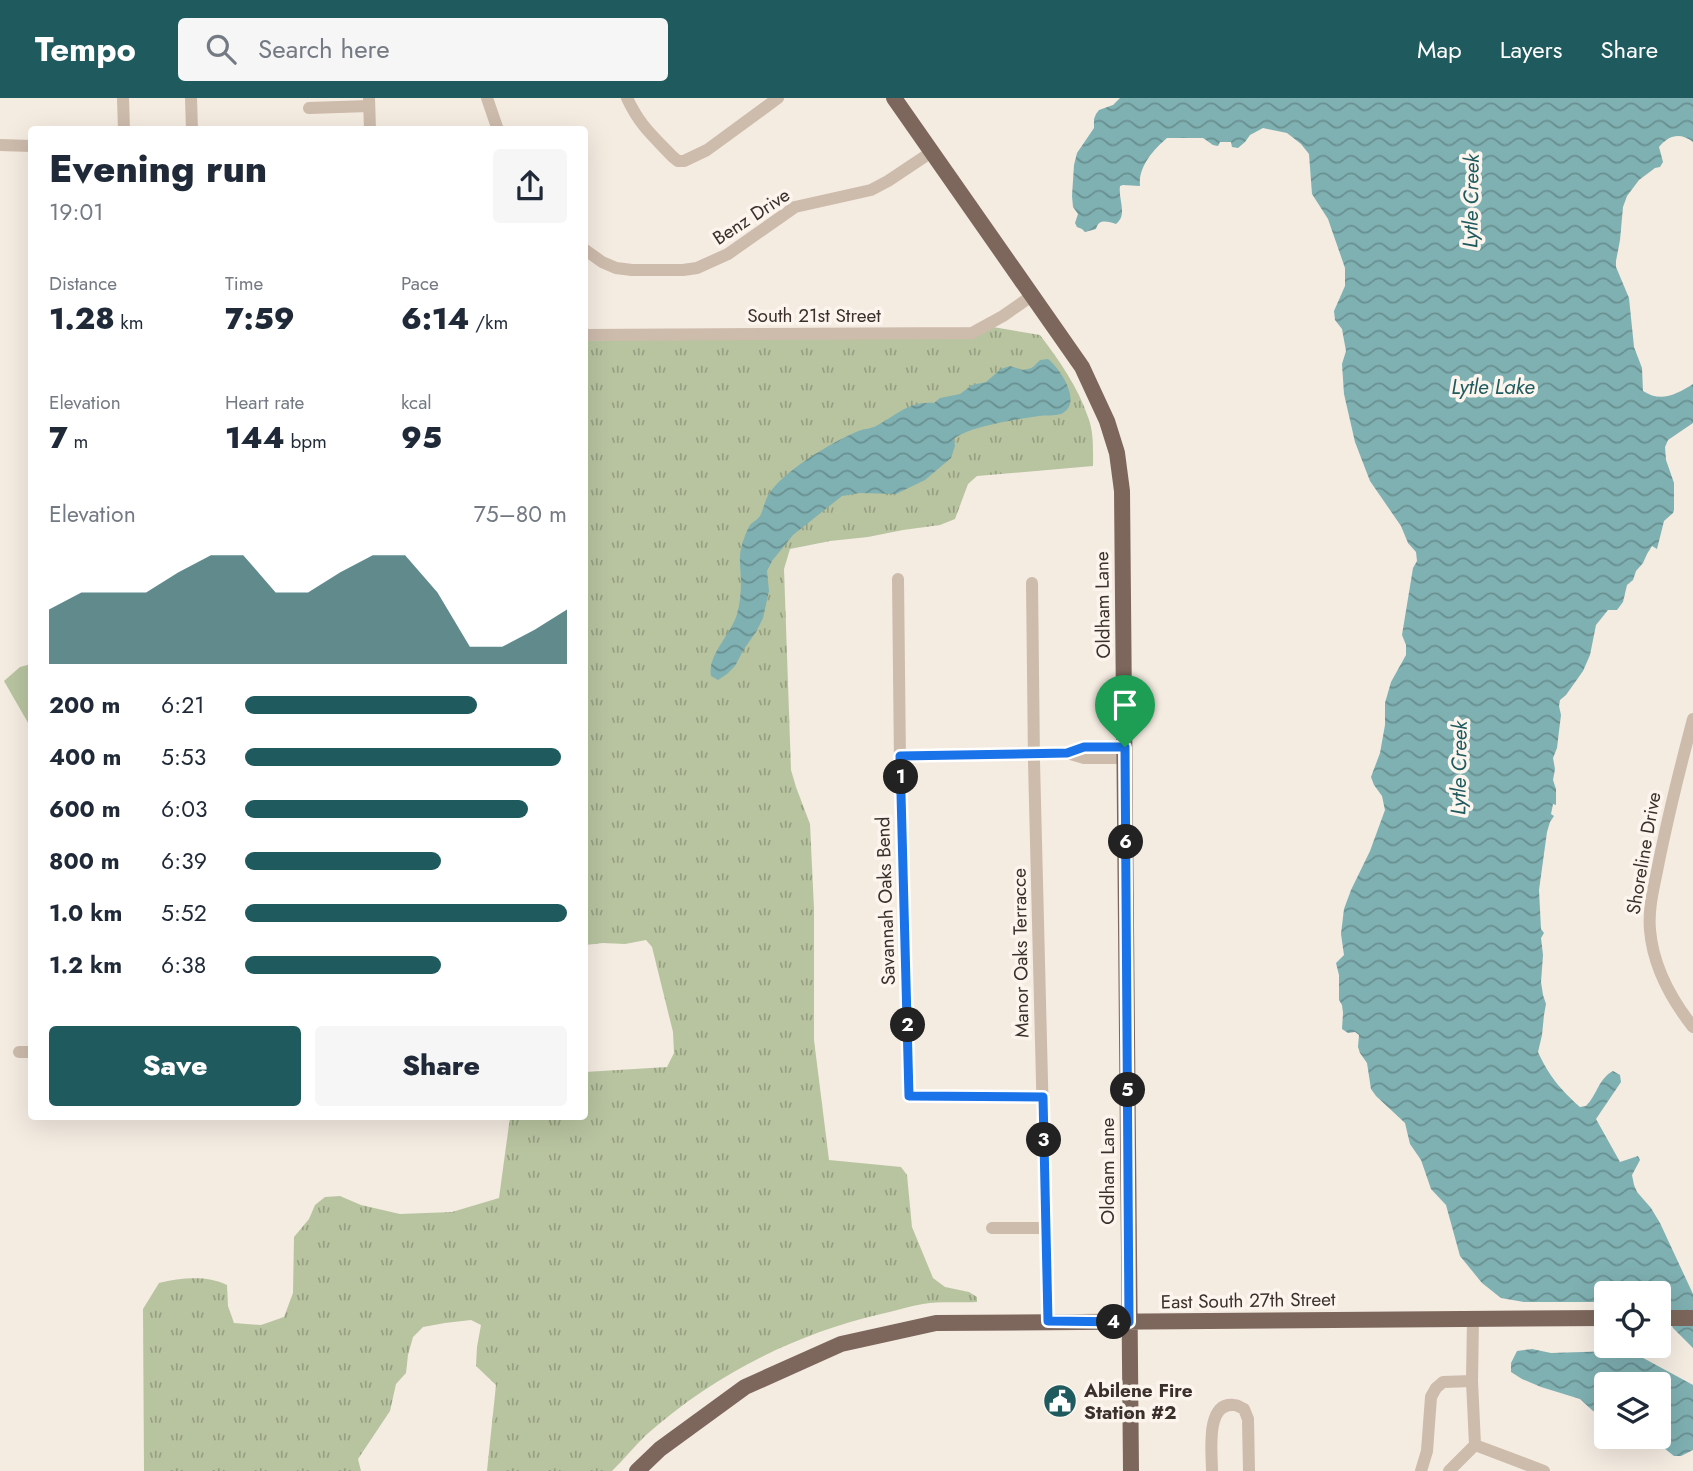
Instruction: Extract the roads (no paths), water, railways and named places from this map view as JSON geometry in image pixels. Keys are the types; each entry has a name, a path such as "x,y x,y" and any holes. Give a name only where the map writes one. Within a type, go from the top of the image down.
{"main road":[{"name":"Oldham Lane","path":"894,98 1082,367 1107,421 1117,453 1122,491 1131,1471"},
{"name":"East South 27th Street","path":"637,1471 660,1449 745,1387 841,1344 936,1323 1594,1318"},
{"path":"1671,1318 1693,1318"}],"street":[{"path":"123,98 124,126"},
{"path":"191,98 192,126"},
{"path":"488,98 497,126"},
{"path":"627,98 644,128 678,161 684,161 707,150 778,98"},
{"path":"309,108 369,102 370,126"},
{"path":"0,145 28,146"},
{"name":"Benz Drive","path":"588,251 616,268 697,268 728,254 794,206 871,190 933,151"},
{"name":"South 21st Street","path":"588,335 972,333 1033,296"},
{"name":"Savannah Oaks Bend","path":"898,579 909,1096 1043,1097"},
{"name":"Manor Oaks Terracce","path":"1032,583 1048,1321"},
{"name":"Shoreline Drive","path":"1693,719 1667,820 1651,899 1650,930 1662,979 1688,1012 1693,1027"},
{"path":"900,756 1067,753 1084,747 1125,753"},
{"path":"992,1227 1046,1228"},
{"path":"1449,1471 1475,1445 1473,1318"},
{"path":"1421,1471 1427,1451 1431,1397 1436,1388 1443,1382 1472,1381"},
{"path":"1212,1471 1212,1424 1216,1413 1224,1407 1234,1405 1244,1409 1248,1419 1249,1471"},
{"path":"1475,1445 1544,1471"}],"water":[{"name":"Lytle Lake","path":"1120,98 1693,98 1693,142 1679,136 1663,143 1659,147 1663,162 1660,167 1639,180 1627,196 1623,207 1616,267 1629,298 1634,347 1642,368 1643,391 1663,397 1693,384 1693,423 1668,440 1665,447 1666,460 1674,483 1674,510 1664,521 1657,549 1652,546 1633,580 1627,585 1623,602 1617,610 1608,610 1596,625 1590,655 1583,671 1560,700 1561,715 1557,748 1553,758 1556,805 1553,804 1551,814 1554,816 1547,832 1539,890 1541,929 1544,933 1541,938 1541,982 1546,1004 1538,1052 1556,1082 1580,1107 1586,1106 1608,1074 1613,1071 1620,1075 1621,1082 1596,1119 1620,1162 1638,1156 1640,1160 1632,1175 1634,1185 1660,1223 1693,1294 1693,1348 1671,1324 1671,1281 1594,1281 1594,1302 1524,1302 1501,1298 1482,1283 1460,1256 1446,1205 1431,1189 1421,1160 1410,1144 1405,1123 1371,1089 1367,1063 1358,1047 1359,1035 1342,1029 1343,1013 1339,1000 1336,963 1344,955 1341,934 1344,909 1385,810 1382,796 1371,777 1380,753 1385,725 1385,703 1391,682 1406,655 1402,635 1413,568 1417,561 1416,552 1370,481 1355,442 1344,394 1342,364 1346,351 1342,329 1335,320 1334,311 1345,286 1345,268 1328,219 1312,194 1309,154 1287,133 1263,128 1250,135 1238,148 1232,147 1231,142 1213,145 1203,138 1167,138 1144,166 1140,186 1120,186 1120,220 1116,224 1102,222 1096,229 1085,232 1075,223 1078,214 1073,207 1072,196 1074,165 1077,153 1094,128 1096,114 1099,110 1113,105"},
{"path":"1048,359 1068,386 1068,409 1059,415 1007,421 961,435 954,439 951,458 925,480 896,494 860,493 842,496 793,535 772,561 767,571 769,591 763,618 756,632 727,674 718,680 711,676 713,660 738,610 741,586 740,554 745,537 750,525 760,516 769,494 785,476 834,443 858,431 876,426 910,406 934,403 940,398 960,394 972,385 986,382 1001,369 1010,366 1023,370 1032,368 1040,360"},
{"path":"1532,1349 1551,1353 1594,1352 1594,1358 1643,1358 1669,1372 1594,1372 1594,1411 1580,1399 1541,1387 1511,1372 1511,1363 1517,1351"},
{"path":"1671,1373 1693,1385 1693,1450 1681,1456 1674,1456 1665,1449 1671,1449"}],"place":[{"name":"Abilene Fire Station #2","path":"1060,1401"}],"water label":[{"name":"Lytle Creek","path":"1471,201"},
{"name":"Lytle Creek","path":"1459,768"}]}
